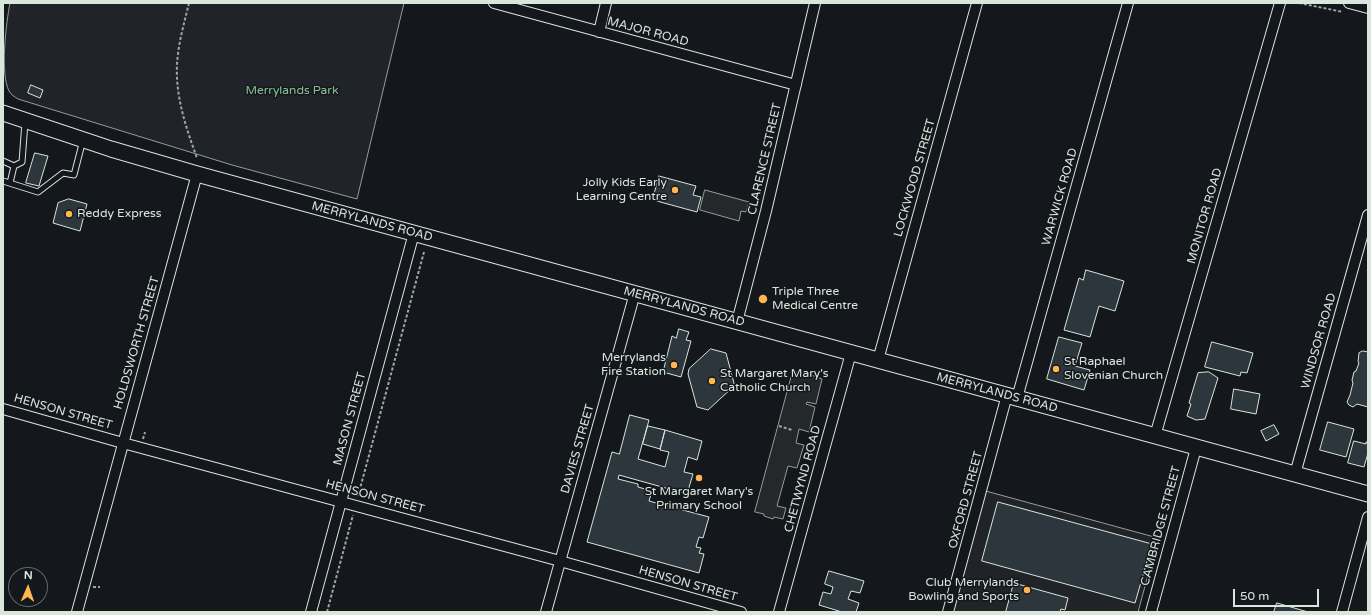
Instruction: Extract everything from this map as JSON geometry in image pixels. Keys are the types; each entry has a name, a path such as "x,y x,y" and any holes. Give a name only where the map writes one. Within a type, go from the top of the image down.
{"main road":[{"name":"MERRYLANDS ROAD","path":"3,113 111,149 198,174 1368,494"}],"street":[{"name":"MAJOR ROAD","path":"494,3 796,85"},
{"path":"599,32 606,3"},
{"name":"CLARENCE STREET","path":"738,322 815,3"},
{"name":"LOCKWOOD STREET","path":"878,360 978,3"},
{"name":"WARWICK ROAD","path":"1012,397 1128,3"},
{"name":"MONITOR ROAD","path":"1155,436 1280,3"},
{"path":"1348,8 1368,8"},
{"name":"HOLDSWORTH STREET","path":"77,612 198,174"},
{"name":"WINDSOR ROAD","path":"1294,474 1368,215"},
{"name":"MASON STREET","path":"311,612 414,233"},
{"name":"DAVIES STREET","path":"546,612 634,293"},
{"name":"CHETWYND ROAD","path":"780,612 851,353"},
{"name":"OXFORD STREET","path":"948,612 1004,411 1012,397"},
{"name":"HENSON STREET","path":"3,409 123,443 342,501 741,612"},
{"name":"CAMBRIDGE STREET","path":"1151,612 1196,448"},
{"path":"1342,612 1368,516"}],"lane":[{"path":"14,166 22,162 26,121"},
{"path":"3,181 38,192 63,172 74,175 83,140"},
{"path":"3,161 14,166"},
{"path":"10,183 14,166"}],"path":[{"path":"189,3 178,55 177,86 184,121 197,158"},
{"path":"1299,3 1319,8 1348,8"},
{"path":"1319,8 1320,3"},
{"path":"327,612 424,252"},
{"path":"779,426 792,430"}],"green space":[{"name":"Merrylands Park","path":"10,3 404,3 357,199 232,165 18,99 9,91 6,83 4,61"},
{"path":"982,490 1158,538 1138,612 952,612"}],"shaded area":[{"path":"705,190 749,202 746,212 741,211 739,221 700,210"},
{"path":"793,371 802,374 803,372 822,379 816,404 807,402 806,404 815,407 809,432 799,429 796,443 804,445 797,468 788,466 777,506 786,508 783,519 774,517 773,519 764,516 764,514 755,512"}],"building":[{"path":"31,85 43,90 40,98 28,93"},
{"path":"35,153 48,156 39,186 26,183"},
{"name":"Jolly Kids Early Learning Centre","path":"659,176 696,186 693,195 701,197 697,212 653,200"},
{"path":"69,199 87,204 80,231 53,223 58,203"},
{"path":"1086,270 1124,281 1115,311 1099,306 1090,337 1064,330 1079,278 1083,280"},
{"path":"679,329 689,332 686,340 691,341 681,377 663,372 672,336 676,338"},
{"path":"1059,337 1082,343 1075,366 1090,370 1084,390 1047,379"},
{"path":"1212,342 1253,353 1247,373 1241,372 1240,376 1205,367"},
{"path":"711,349 726,353 734,383 733,387 708,410 697,407 688,374 689,369"},
{"path":"1363,351 1368,352 1368,407 1357,404 1353,407 1347,402 1353,383 1352,380 1354,372 1356,371 1359,363 1359,353"},
{"path":"1209,372 1218,378 1205,419 1196,420 1187,416 1191,404 1189,403 1198,373"},
{"path":"1234,389 1260,394 1256,414 1231,409"},
{"path":"630,415 649,420 638,459 665,467 669,452 660,450 665,430 702,441 697,460 688,457 684,472 693,474 687,494 619,475 618,479 638,484 638,487 652,491 649,501 709,517 703,538 699,537 696,547 701,548 699,553 704,554 699,573 587,542 612,452 619,454"},
{"path":"1328,422 1354,429 1346,457 1320,450"},
{"path":"1274,425 1279,434 1266,441 1261,431"},
{"path":"648,426 665,430 660,449 643,444"},
{"path":"1354,441 1366,444 1366,442 1368,442 1368,453 1364,467 1348,463"},
{"path":"998,502 1152,544 1135,603 982,561"},
{"path":"829,571 864,581 860,593 851,591 848,599 859,603 856,612 842,612 819,605 823,592 831,594 833,587 825,584"},
{"name":"Club Merrylands Bowling and Sports","path":"1014,583 1068,598 1065,610 1061,609 1060,612 1006,612"},
{"path":"1277,603 1308,612 1274,612"}],"place":[{"name":"Jolly Kids Early Learning Centre","path":"675,190"},
{"name":"Reddy Express","path":"69,214"},
{"name":"Triple Three Medical Centre","path":"763,299"},
{"name":"Merrylands Fire Station","path":"674,365"},
{"name":"St Raphael Slovenian Church","path":"1056,369"},
{"name":"St Margaret Mary's Catholic Church","path":"712,381"},
{"name":"St Margaret Mary's Primary School","path":"699,478"},
{"name":"Club Merrylands Bowling and Sports","path":"1027,590"}]}
